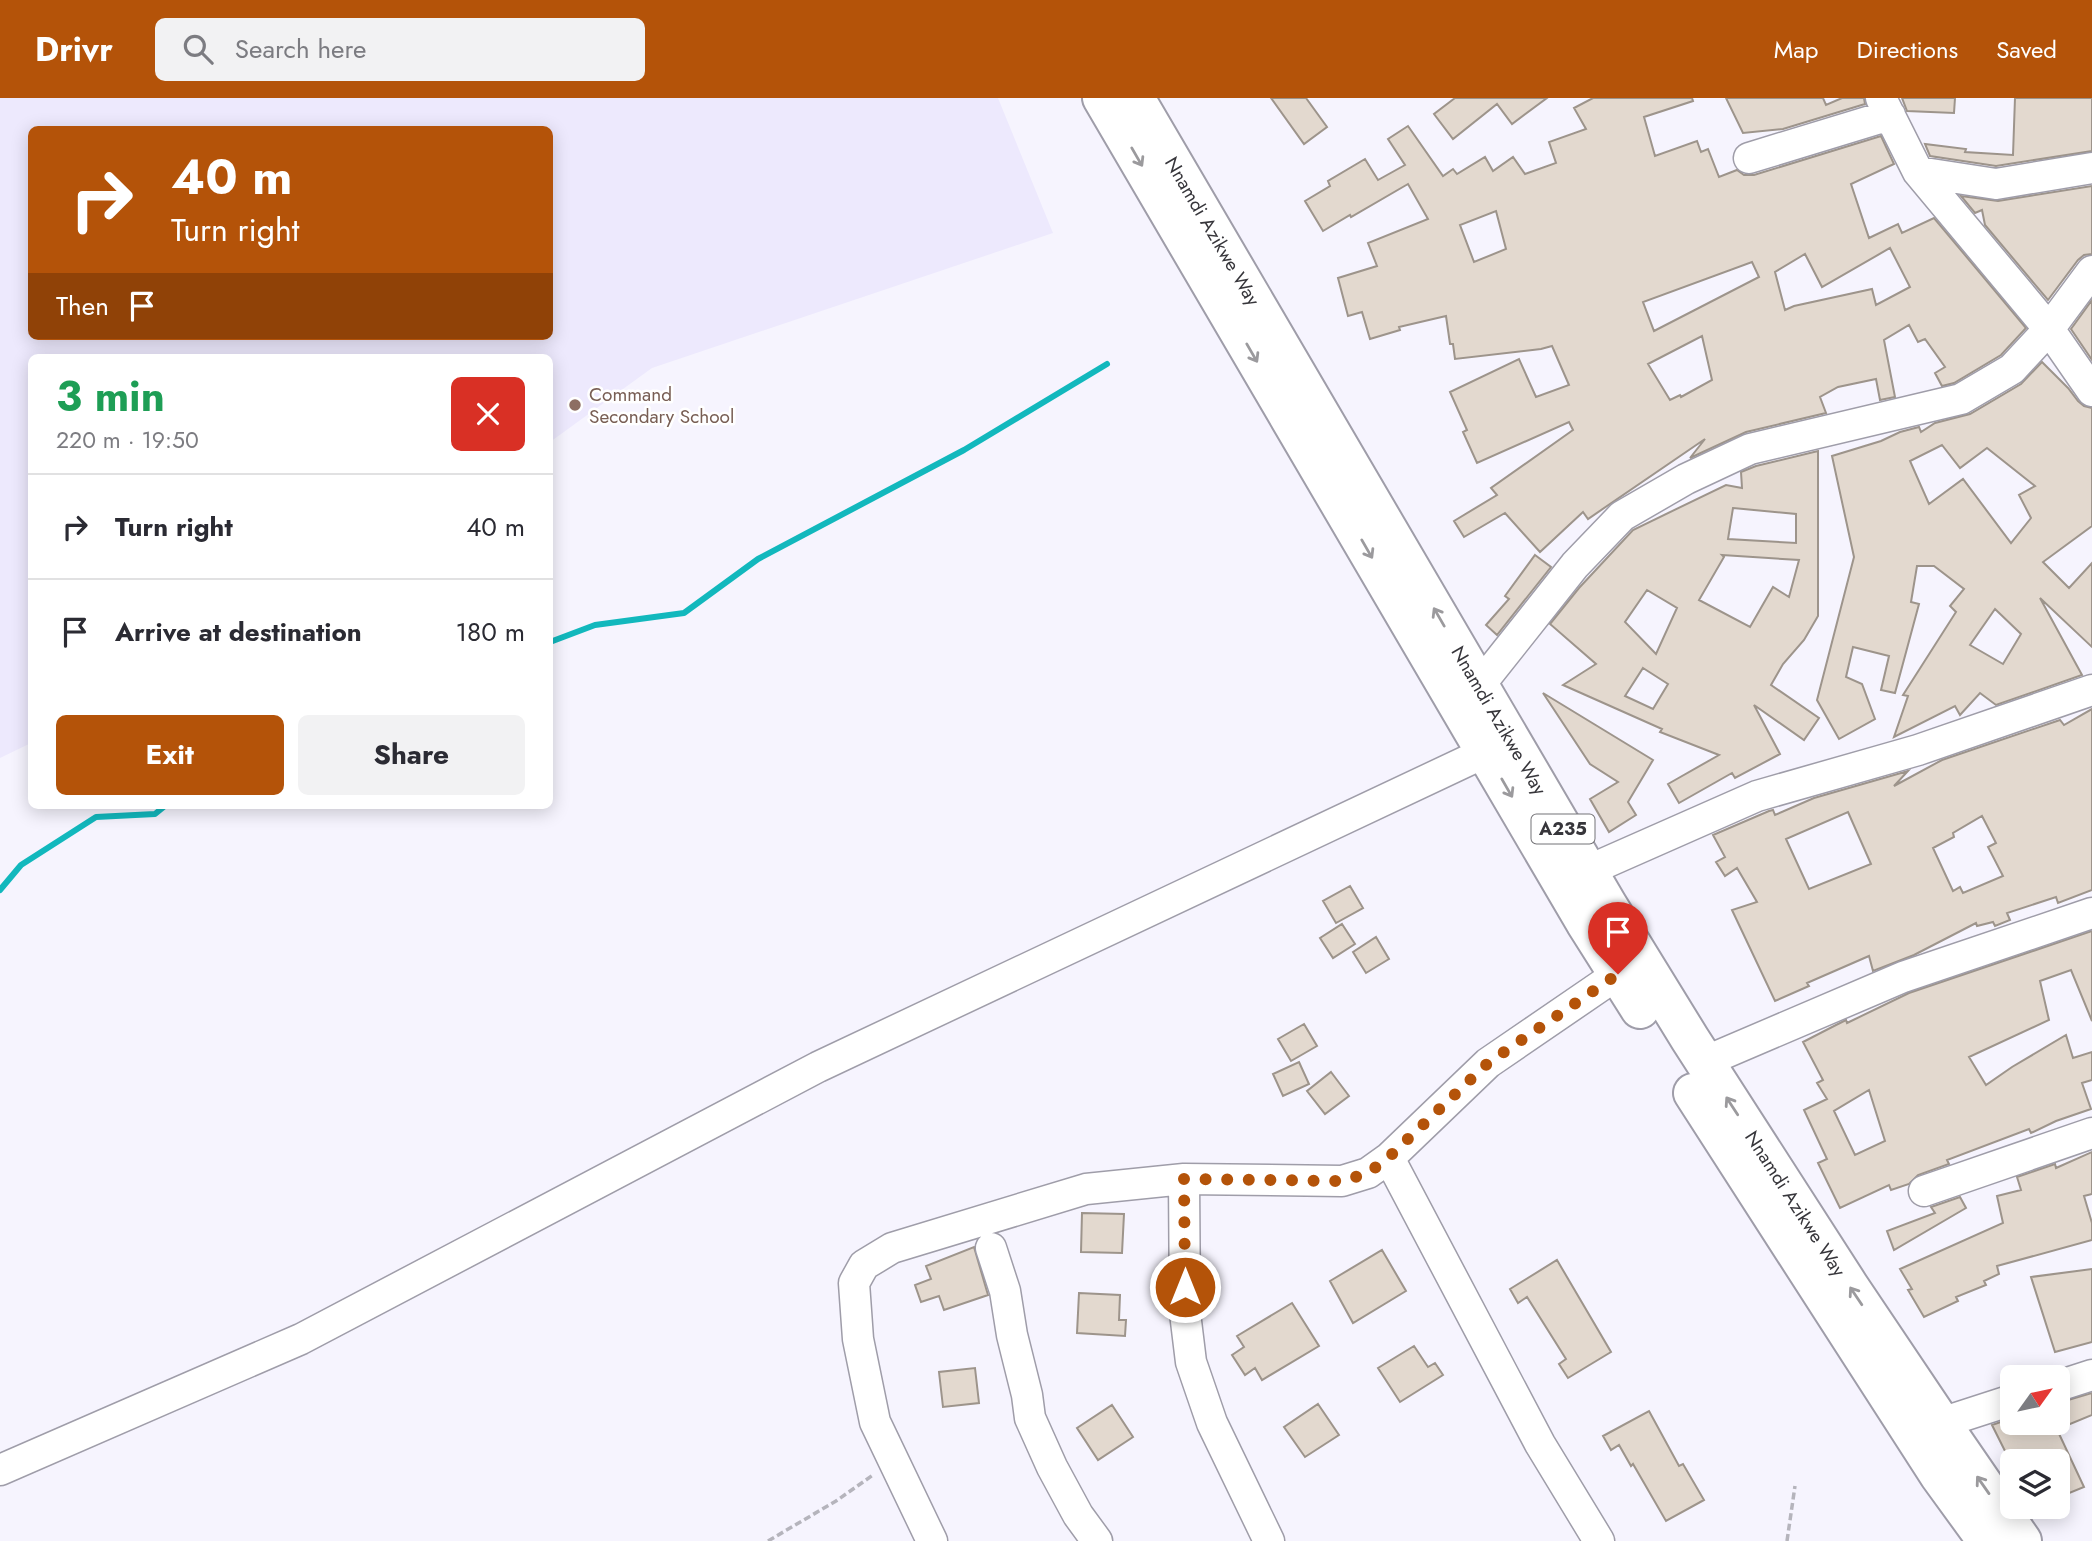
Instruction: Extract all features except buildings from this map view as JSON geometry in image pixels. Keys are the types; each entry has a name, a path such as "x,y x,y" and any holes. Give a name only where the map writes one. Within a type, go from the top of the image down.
{"highway":[{"name":"Nnamdi Azikwe Way","path":"1102,98 1618,974 1939,1475 1987,1541"},
{"name":"Nnamdi Azikwe Way","path":"1135,98 1587,871 1704,1062 1835,1265 2022,1541"}],"street":[{"path":"1749,158 1885,107 1918,172 2049,329 2092,391"},
{"path":"1918,172 1996,184 2092,169"},
{"path":"1479,686 1575,565 1622,516 1686,479 1751,449 1961,399 2012,369 2049,329 2092,271"},
{"path":"1587,871 1757,796 1918,750 2092,690"},
{"path":"0,1470 301,1339 818,1067 1486,752"},
{"path":"1704,1062 1903,977 2092,913"},
{"path":"932,1541 875,1422 858,1339 854,1283 864,1265 892,1248 1086,1189 1184,1179 1342,1181 1368,1173 1389,1157 1488,1063 1618,974"},
{"path":"1924,1191 2092,1133"},
{"path":"1389,1157 1540,1444 1599,1541"},
{"path":"1184,1179 1185,1313 1191,1363 1212,1423 1269,1541"},
{"path":"991,1248 1005,1291 1030,1418 1052,1468 1078,1515 1097,1541"},
{"path":"2070,1382 2092,1375"},
{"path":"1941,1423 2000,1404"}],"path":[{"path":"768,1541 836,1501 895,1460"},
{"path":"1787,1541 1795,1486"}],"shaded area":[{"name":"Command Secondary School","path":"0,98 998,98 1053,233 652,368 553,440 553,354 28,354 28,744 0,758"}],"waterway":[{"path":"553,641 595,625 684,613 758,559 964,450 1107,364"},
{"path":"0,890 21,865 96,817 155,814 161,809"}],"place":[{"name":"Command Secondary School","path":"575,405"}],"route":[{"path":"1185,1287 1184,1179 1342,1181 1368,1173 1389,1157 1488,1063 1618,974"}]}
